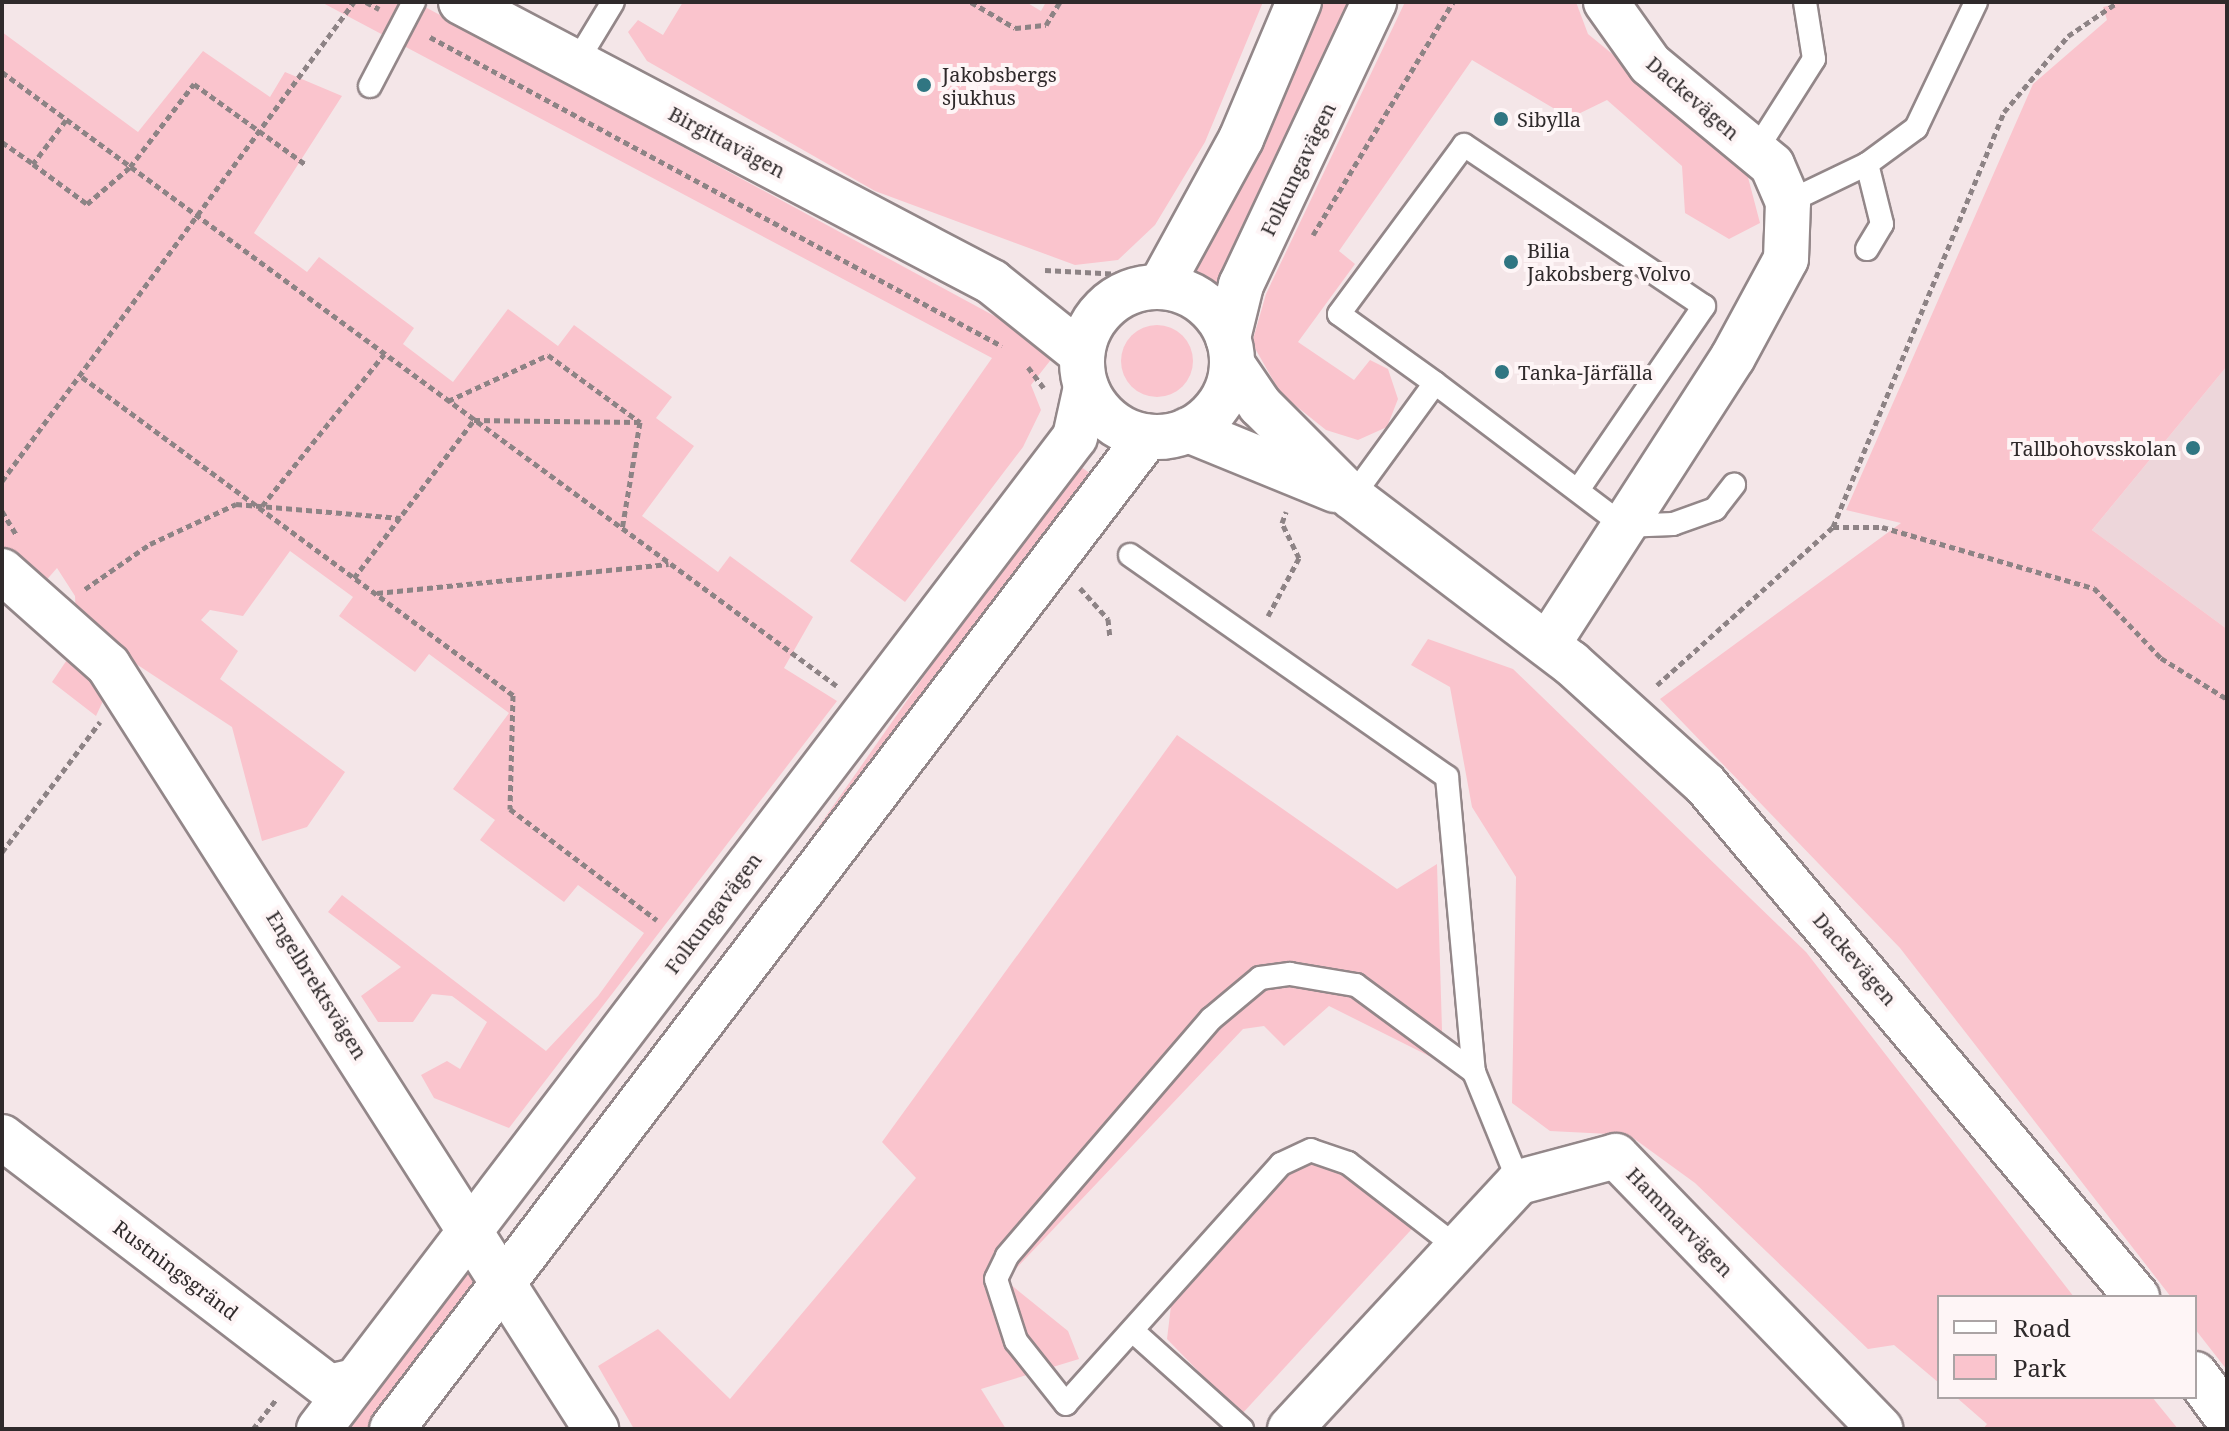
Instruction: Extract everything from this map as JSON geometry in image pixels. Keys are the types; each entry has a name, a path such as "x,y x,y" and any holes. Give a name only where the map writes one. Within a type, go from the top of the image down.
{"street":[{"path":"1167,434 1111,422 1073,380 1100,312 1146,277 1241,139 1299,2"},
{"name":"Folkungavägen","path":"1230,351 1241,285 1374,2"},
{"name":"Dackevägen","path":"1548,644 1733,357 1786,259 1788,202 1772,165 1650,64 1606,2"},
{"name":"Birgittavägen","path":"484,7 576,63 1016,294 1100,312"},
{"path":"392,1429 1167,434 1219,404 1230,351 1202,302 1146,277"},
{"name":"Birgittavägen","path":"1016,294 1073,380"},
{"name":"Dackevägen","path":"1230,351 1260,405 1352,497 1548,644 1705,784 2135,1295"},
{"name":"Folkungavägen","path":"319,1429 1075,437 1073,380"},
{"name":"Dackevägen","path":"1167,434 1352,497"},
{"name":"Engelbrektsvägen","path":"2,571 46,612 97,650 125,690 596,1429"},
{"name":"Rustningsgränd","path":"2,1137 329,1387 355,1381"},
{"name":"Hammarvägen","path":"1519,1182 1616,1156 1881,1429"},
{"path":"1290,1429 1519,1182"},
{"path":"2197,1377 2227,1417"}],"lane":[{"path":"370,86 414,2"},
{"path":"576,63 613,2"},
{"name":"Dackevägen","path":"1755,152 1814,59 1805,2"},
{"path":"1788,202 1867,164 1916,128 1976,2"},
{"path":"1580,487 1704,306 1464,145 1339,314 1580,487 1624,526 1687,519 1715,509 1734,485"},
{"path":"1867,164 1882,224 1867,249"},
{"path":"1352,497 1435,383"},
{"path":"1130,555 1447,777 1474,1072 1519,1182"},
{"path":"1458,1248 1348,1163 1311,1150 1281,1164 1135,1333 1066,1404 1016,1341 996,1279 1007,1256 1211,1019 1260,978 1290,974 1356,985 1474,1072"},
{"path":"1135,1333 1242,1429"}],"path":[{"path":"2,481 263,132 354,2"},
{"path":"366,2 1012,354"},
{"path":"971,2 1015,28 1046,25 1060,2"},
{"path":"1310,240 1453,2"},
{"path":"1625,713 1833,527 2004,112 2068,36 2118,2"},
{"path":"2,72 848,694"},
{"path":"2,142 87,204 130,167 194,84 305,164"},
{"path":"33,164 66,120"},
{"path":"1002,346 1016,294 1043,269 1102,279 1146,277"},
{"path":"261,506 384,354"},
{"path":"448,401 548,355 640,422"},
{"path":"1022,362 1073,380"},
{"path":"82,377 261,506 513,695 510,809 669,928"},
{"path":"474,420 640,422"},
{"path":"354,578 474,420"},
{"path":"622,529 640,422"},
{"path":"46,612 187,524 236,504 400,518"},
{"path":"1253,641 1298,564 1282,523 1289,508"},
{"path":"1833,527 1882,527 2094,588 2161,658 2227,699"},
{"path":"376,593 669,564"},
{"path":"1073,580 1108,619 1110,638"},
{"path":"2,852 125,690"},
{"path":"253,1429 285,1387"}],"shaded area":[{"name":"Tallbohovsskolan","path":"2227,366 2227,629 2092,530"}],"green space":[{"path":"321,2 416,2 1033,337 1053,357 1031,385 1041,410 1023,447 905,602 850,561 992,358"},
{"path":"683,2 1026,2 1041,11 1046,2 1263,2 1205,142 1155,225 1118,260 1075,265 875,191 647,61 628,32 638,20 663,35"},
{"path":"1321,2 1358,2 1221,300 1185,279 1248,166"},
{"path":"1405,2 1576,2 1588,34 1744,162 1760,223 1729,239 1685,213 1682,166 1607,100 1570,118 1472,60 1339,251 1355,264 1298,342 1354,380 1370,360 1388,369 1398,399 1387,427 1358,440 1326,430 1281,394 1252,343 1266,294"},
{"path":"2123,2 2227,2 2227,366 2092,530 2227,629 2227,1370 2197,1332 2197,1295 2169,1295 1900,948 1660,699 1901,523 1846,510 2033,84 2107,20 2103,7"},
{"path":"2,32 138,132 203,51 270,97 285,72 342,96 254,233 307,272 319,257 414,328 403,344 453,382 508,309 558,346 574,325 672,397 656,418 694,446 642,516 718,572 730,556 813,617 784,668 837,701 509,1128 434,1098 421,1075 447,1061 460,1069 487,1022 452,996 432,994 413,1022 378,1022 361,996 401,967 328,912 342,895 546,1051 598,996 644,933 578,885 564,902 480,840 495,820 453,789 509,713 429,654 415,672 339,616 353,597 290,551 243,616 210,610 201,620 238,651 220,679 345,772 307,827 262,841 232,727 124,656 96,716 52,682 77,645 75,596 57,568 43,584 2,590"},
{"path":"1157,325 1177,331 1187,341 1193,361 1187,381 1177,391 1157,397 1137,391 1127,381 1121,361 1127,341 1137,331"},
{"path":"1074,462 1094,476 596,1187 576,1173"},
{"path":"1428,639 1513,669 1806,952 2072,1295 1937,1295 1937,1381 1894,1345 1868,1349 1695,1183 1629,1135 1550,1131 1512,1103 1516,877 1472,807 1450,687 1411,665"},
{"path":"1177,735 1397,889 1437,864 1443,1063 1329,1006 1284,1046 1264,1026 1243,1029 1005,1280 1068,1331 1079,1359 981,1389 1006,1429 634,1429 598,1366 658,1329 730,1399 916,1178 882,1142"},
{"path":"1311,1150 1421,1219 1241,1415 1167,1339 1173,1289 1281,1164"},
{"path":"462,1267 482,1282 371,1429 340,1429"},
{"path":"1958,1399 2154,1399 2178,1429 1983,1429 1987,1424"}],"place":[{"name":"Jakobsbergs sjukhus","path":"924,85"},
{"name":"Sibylla","path":"1501,119"},
{"name":"Bilia Jakobsberg Volvo","path":"1511,262"},
{"name":"Tanka-Järfälla","path":"1502,372"},
{"name":"Tallbohovsskolan","path":"2193,448"}]}
